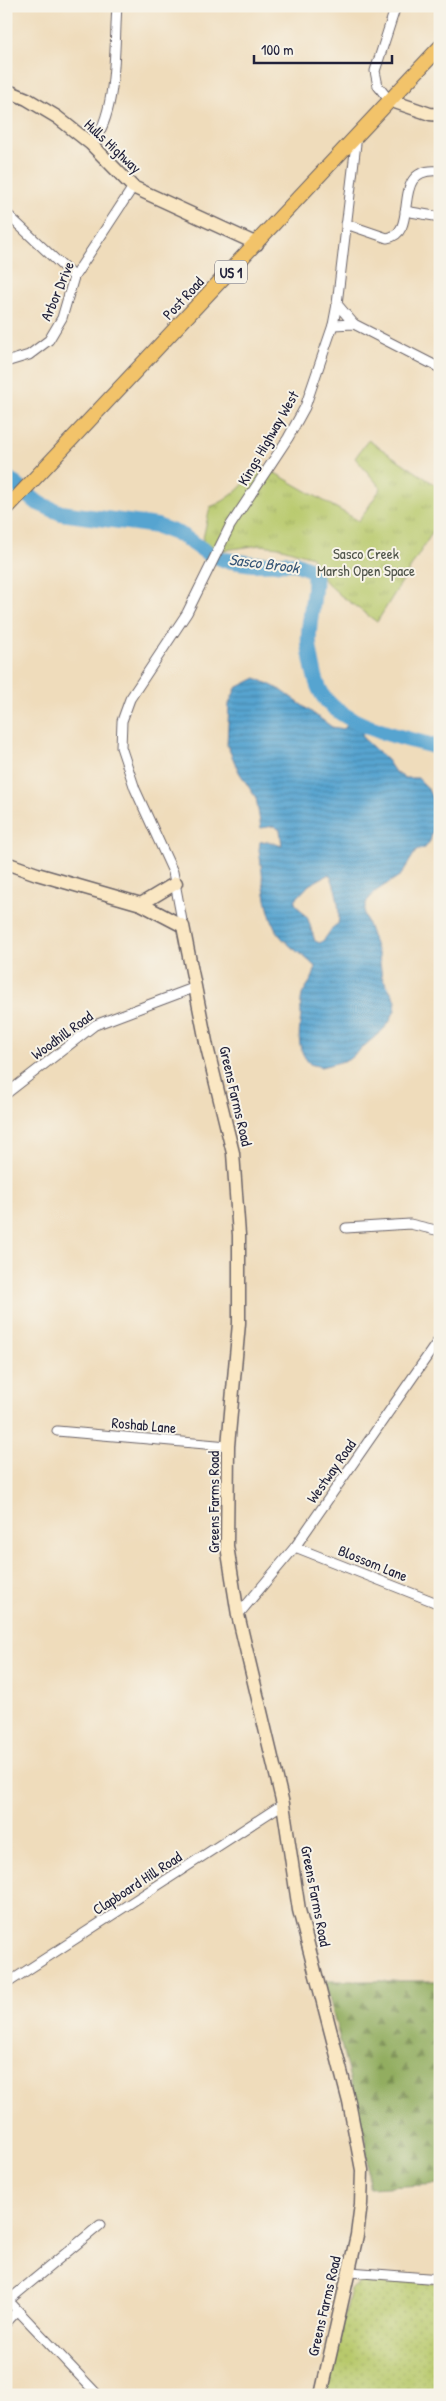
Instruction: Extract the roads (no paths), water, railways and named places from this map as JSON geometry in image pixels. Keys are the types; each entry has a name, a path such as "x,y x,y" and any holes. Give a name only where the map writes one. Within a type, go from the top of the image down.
{"main road":[{"name":"Post Road","path":"8,507 257,244 358,132 440,47"}],"street":[{"path":"91,144 100,135 111,97 117,6"},
{"path":"396,6 374,71 378,86 389,100 430,114 440,115"},
{"name":"Hulls Highway","path":"6,90 27,99 57,117 91,144 133,187 257,244"},
{"name":"Kings Highway West","path":"130,700 187,613 230,526 288,438 305,407 333,325 358,132"},
{"path":"346,224 391,238 402,229 412,181 422,172 429,170 440,171"},
{"name":"Arbor Drive","path":"6,362 29,355 49,340 62,318 74,277 133,187"},
{"path":"405,211 440,217"},
{"path":"6,213 74,277"},
{"path":"337,304 354,324 440,368"},
{"path":"333,325 354,324"},
{"name":"Greens Farms Road","path":"130,700 122,721 121,747 135,789 167,857 176,883 207,1047 233,1153 239,1235 239,1323 228,1446 227,1546 238,1615 283,1804 299,1910 349,2102 360,2160 361,2204 350,2272 321,2395"},
{"path":"6,863 37,874 141,904 183,926"},
{"path":"141,904 176,883"},
{"name":"Woodhill Road","path":"6,1094 95,1025 196,987"},
{"path":"346,1228 410,1224 440,1232"},
{"name":"Westway Road","path":"238,1615 295,1547 440,1338"},
{"name":"Roshab Lane","path":"57,1431 228,1446"},
{"name":"Blossom Lane","path":"295,1547 437,1603 440,1606"},
{"name":"Clapboard Hill Road","path":"6,1984 283,1804"},
{"path":"98,2395 7,2299 100,2225"},
{"path":"350,2272 440,2279"},
{"path":"6,2323 17,2311"}],"water":[{"path":"256,678 281,690 332,727 344,729 347,725 362,733 363,738 387,760 395,772 405,778 418,778 427,787 432,798 433,830 430,841 425,848 416,851 401,875 376,891 367,901 364,913 379,956 382,977 396,1000 395,1010 384,1029 348,1060 321,1067 310,1064 300,1047 301,998 314,975 315,967 280,936 269,911 264,891 259,850 260,842 267,841 282,846 280,830 274,826 261,828 256,798 239,772 227,745 229,704 236,688","holes":["329,874 336,891 339,919 338,924 320,943 315,941 308,919 295,903 295,900 309,885"]}],"waterway":[{"name":"Sasco Brook","path":"6,477 38,503 61,513 157,526 181,535 206,552 225,560 253,564 295,563 314,571 315,580 309,626 309,644 315,675 321,692 330,704 342,714 357,722 392,735 440,748"}],"park label":[{"name":"Sasco Creek Marsh Open Space","path":"366,562"}]}
